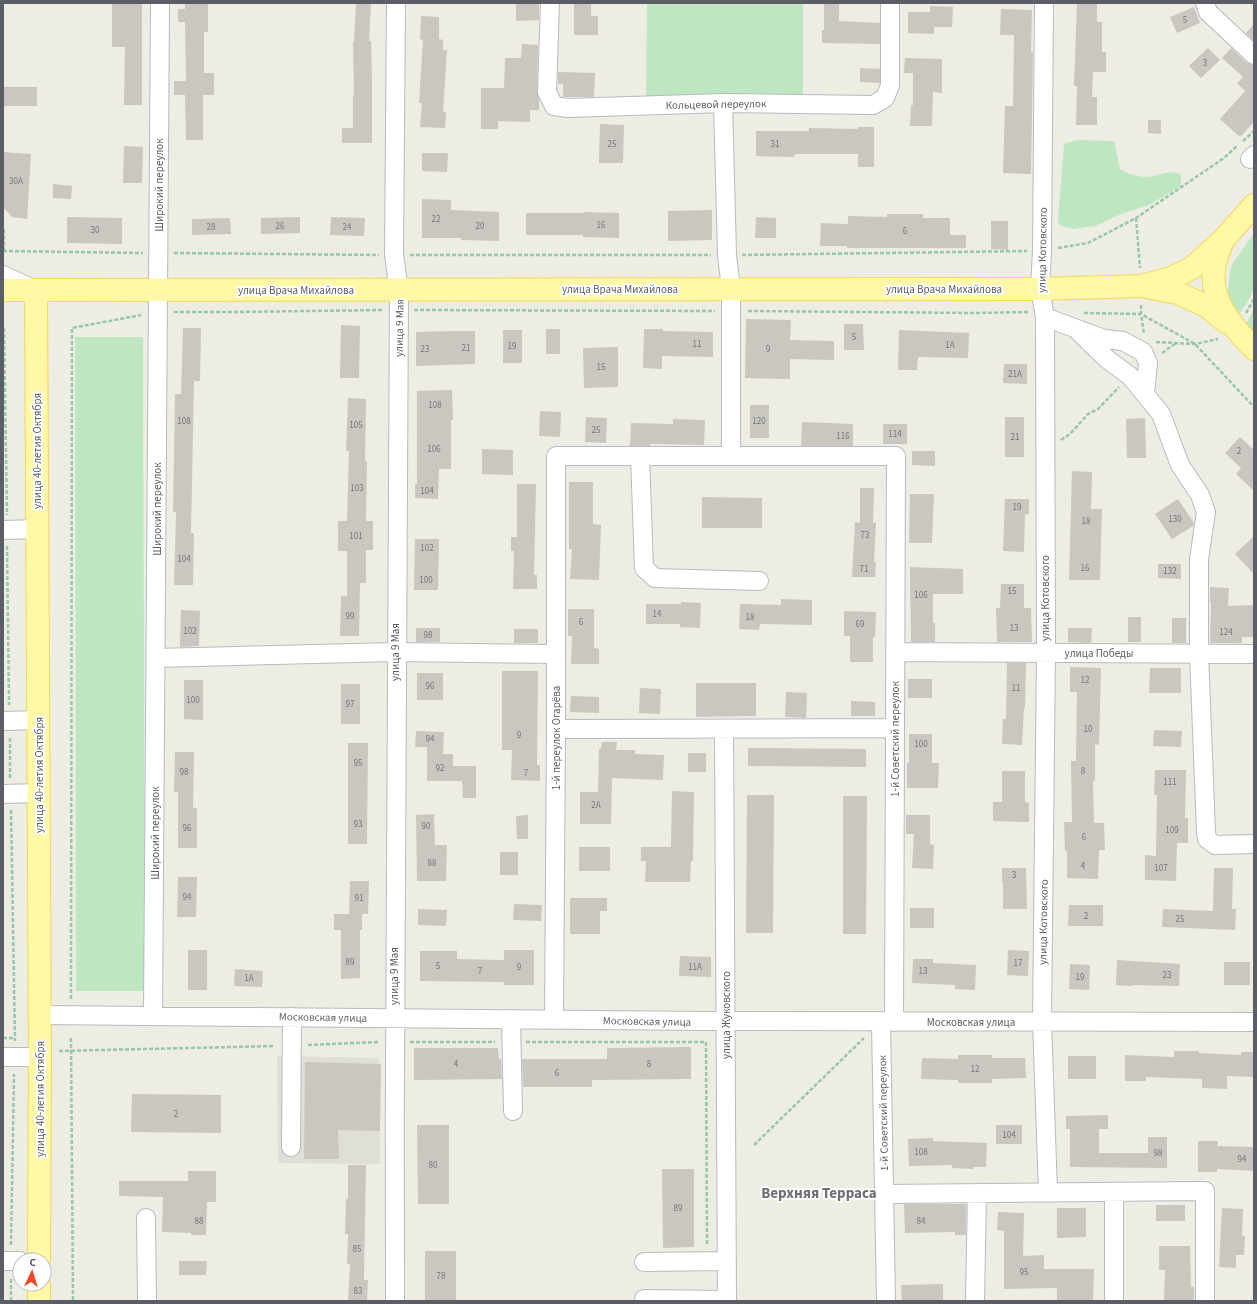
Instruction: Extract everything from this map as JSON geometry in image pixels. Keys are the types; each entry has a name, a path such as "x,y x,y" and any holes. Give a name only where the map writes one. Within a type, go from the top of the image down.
{"main road":[{"path":"1232,327 1219,305 1213,286 1214,264 1223,240 1254,205"},
{"name":"улица Врача Михайлова","path":"3,290 158,290 399,300 731,288 1040,289 1141,286 1171,278 1192,268 1223,240"},
{"path":"1141,286 1178,293 1208,307 1232,327 1254,350"},
{"name":"улица 40-летия Октября","path":"36,290 40,1015 49,1054 39,1252"}],"street":[{"name":"Широкий переулок","path":"153,1016 160,3"},
{"name":"улица 9 Мая","path":"395,1301 400,1042 394,1018 395,652 399,300 394,255 396,3"},
{"name":"Кольцевой переулок","path":"550,3 547,92 554,106 568,108 723,102 872,105 886,98 890,85 890,3"},
{"name":"улица Котовского","path":"1044,3 1042,250 1040,289 1044,314 1046,653 1042,1021 1048,1192"},
{"path":"1205,3 1208,12 1254,55"},
{"path":"723,102 727,255 731,288 731,456 640,456 644,568 655,578 759,581"},
{"path":"3,275 36,290"},
{"path":"1044,314 1078,320 1104,339 1123,342 1143,352 1148,363 1145,394"},
{"path":"1078,320 1107,359 1130,376 1161,414 1180,465 1200,495 1206,512 1199,559 1199,654 1206,832 1208,839 1215,845 1254,844"},
{"name":"1-й переулок Огарёва","path":"554,1020 556,456 640,456"},
{"name":"1-й Советский переулок","path":"731,456 896,456 895,728 887,1022 885,1194 886,1301"},
{"path":"5,530 37,529"},
{"path":"156,658 395,652 556,654"},
{"name":"улица Победы","path":"895,652 1254,654"},
{"path":"6,721 39,720"},
{"path":"556,729 895,728"},
{"name":"улица Жуковского","path":"724,729 727,1300"},
{"path":"7,794 39,793"},
{"name":"Московская улица","path":"40,1015 887,1022 1254,1022"},
{"path":"291,1147 292,1017"},
{"path":"511,1019 513,1111"},
{"path":"9,1051 49,1054"},
{"path":"885,1194 1205,1191 1205,1301"},
{"path":"1114,1192 1114,1301"},
{"path":"976,1301 977,1193"},
{"path":"146,1218 147,1301"},
{"path":"644,1262 727,1262"},
{"path":"644,1299 727,1300"}],"path":[{"path":"3,230 3,251 158,253"},
{"path":"72,1003 72,328 158,312 235,312 399,300 731,311 1044,314"},
{"path":"1153,342 1195,344 1232,327 1254,301"},
{"path":"1078,320 1141,314"},
{"path":"3,329 7,794 15,1038 9,1051"},
{"path":"1148,363 1176,343"},
{"path":"1195,344 1254,407"},
{"path":"1045,450 1070,434 1088,414 1098,409 1130,376"},
{"path":"754,1145 887,1022"},
{"path":"3,1038 15,1038"},
{"path":"71,1038 73,1301"},
{"path":"49,1054 70,1051 400,1042 706,1042 707,1262"},
{"path":"11,1301 13,1078"}],"shaded area":[{"path":"277,1056 379,1058 380,1164 278,1163"}],"green space":[{"path":"647,3 803,3 803,102 646,99"},
{"path":"1077,140 1114,141 1120,169 1129,174 1144,177 1168,172 1181,174 1181,186 1149,205 1121,214 1095,226 1073,229 1059,225 1058,219 1064,144"},
{"path":"1254,233 1254,288 1247,303 1237,317 1227,296 1231,266"},
{"path":"1254,308 1254,336 1245,326"},
{"path":"75,337 143,337 145,991 76,991"}],"building":[{"path":"112,3 142,3 142,105 124,105 125,47 112,47"},
{"path":"185,3 208,3 208,32 204,32 204,73 214,73 214,95 203,95 203,140 186,140 185,95 174,95 174,81 186,81 185,22 178,22 178,9 185,9"},
{"path":"356,3 371,3 369,41 371,41 372,143 342,143 342,128 353,128 353,42"},
{"path":"574,3 591,3 591,16 598,16 598,35 574,35"},
{"path":"824,3 839,3 839,21 880,23 880,44 822,43 822,30 824,30"},
{"path":"1077,3 1097,3 1097,22 1102,22 1102,52 1106,52 1106,72 1093,72 1092,97 1097,97 1097,125 1076,125 1077,86 1074,86"},
{"path":"516,4 539,4 539,20 516,21"},
{"path":"930,6 953,7 952,27 934,27 934,34 908,33 908,12 930,12"},
{"path":"1194,7 1200,23 1177,33 1170,17"},
{"path":"1001,9 1032,10 1031,52 1033,52 1031,174 1003,173 1005,106 1013,106 1014,35 1000,35"},
{"path":"421,16 439,17 439,39 443,40 443,50 447,50 443,112 446,112 445,128 420,127 422,103 419,103 423,40 420,39"},
{"path":"1254,24 1254,41 1246,33"},
{"path":"522,44 538,45 537,92 539,99 539,110 530,110 530,122 498,121 498,129 481,129 481,88 504,88 505,58 521,58"},
{"path":"1208,48 1220,60 1201,78 1189,66"},
{"path":"1231,48 1247,63 1254,65 1254,122 1240,137 1220,119 1245,91 1237,83 1243,77 1222,58"},
{"path":"905,58 942,59 942,93 933,92 932,126 910,126 911,105 913,105 913,73 904,73"},
{"path":"860,68 880,69 880,83 860,82"},
{"path":"558,72 595,73 594,97 563,97 563,84 558,84"},
{"path":"3,87 37,87 37,106 3,106"},
{"path":"1148,120 1161,120 1161,134 1148,133"},
{"path":"600,124 624,125 623,163 599,163"},
{"path":"858,127 874,127 874,167 858,167 858,154 795,154 794,157 756,156 756,131 809,131 809,128 858,129"},
{"path":"124,146 143,147 142,183 123,183"},
{"path":"3,152 31,154 27,219 12,217 3,207"},
{"path":"422,153 448,153 447,172 422,171"},
{"path":"53,184 72,186 71,199 53,198"},
{"path":"422,199 451,200 451,210 499,212 499,241 461,240 461,238 422,238"},
{"path":"712,210 712,240 668,241 668,211"},
{"path":"526,213 619,213 619,238 583,237 583,235 526,235"},
{"path":"887,214 923,214 923,218 950,218 950,235 966,235 966,248 847,248 847,246 820,246 821,223 848,224 848,216 887,217"},
{"path":"67,217 122,218 122,244 67,243"},
{"path":"300,217 300,233 261,234 261,218"},
{"path":"331,217 365,218 364,236 330,235"},
{"path":"756,217 776,218 776,238 755,238"},
{"path":"230,218 231,234 192,235 192,219"},
{"path":"991,221 1008,221 1008,250 991,249"},
{"path":"746,319 791,320 790,340 834,341 834,360 790,359 790,379 745,378"},
{"path":"844,324 863,324 864,350 844,350"},
{"path":"341,325 360,326 359,378 340,378"},
{"path":"183,328 201,328 200,381 194,381 191,533 194,533 193,585 174,585 176,512 173,512 175,394 181,394"},
{"path":"546,329 560,329 560,354 546,354"},
{"path":"644,329 713,332 713,357 662,356 662,369 643,368"},
{"path":"503,330 522,330 522,363 503,363"},
{"path":"899,330 969,333 968,358 918,357 917,370 898,370"},
{"path":"475,331 475,364 416,366 416,332"},
{"path":"618,347 618,387 584,388 583,348"},
{"path":"1004,364 1027,364 1027,384 1003,383"},
{"path":"452,390 453,420 451,420 451,469 439,469 438,499 415,498 415,484 417,484 417,391"},
{"path":"348,398 366,399 366,521 373,521 373,550 366,550 366,583 360,583 359,636 340,636 341,596 347,596 347,551 338,551 338,521 347,521 349,451 346,451"},
{"path":"750,405 769,405 769,438 750,438"},
{"path":"540,411 561,412 560,437 539,436"},
{"path":"586,417 607,418 606,443 585,442"},
{"path":"1005,417 1024,417 1024,457 1005,457"},
{"path":"1145,418 1146,458 1127,458 1126,419"},
{"path":"673,419 705,420 704,445 650,444 650,446 630,446 631,423 673,424"},
{"path":"802,422 853,424 853,446 801,446"},
{"path":"883,424 907,424 907,444 883,444"},
{"path":"1240,437 1254,450 1254,491 1236,474 1241,468 1225,453"},
{"path":"482,449 513,450 513,475 482,474"},
{"path":"912,451 935,451 935,466 912,465"},
{"path":"1072,471 1092,472 1091,509 1102,509 1100,580 1069,580"},
{"path":"569,482 593,482 593,524 601,525 599,580 570,579 572,549 569,549"},
{"path":"517,484 536,484 534,575 537,575 537,589 513,589 514,551 511,551 511,537 517,537"},
{"path":"860,488 874,488 873,523 876,523 874,562 876,562 875,577 852,577 855,522 860,523"},
{"path":"910,494 934,494 932,543 909,543"},
{"path":"702,497 762,498 762,528 702,528"},
{"path":"1005,499 1029,499 1029,514 1025,514 1024,552 1003,551"},
{"path":"1178,499 1194,523 1193,526 1172,539 1155,514"},
{"path":"1254,536 1254,574 1235,554"},
{"path":"415,539 439,539 438,590 414,590"},
{"path":"1158,564 1181,564 1181,579 1158,578"},
{"path":"910,567 963,569 963,594 933,594 933,623 935,623 935,642 911,642"},
{"path":"1001,584 1024,584 1024,608 1031,608 1032,642 997,642 996,608 1000,608"},
{"path":"1210,587 1229,588 1228,606 1254,605 1254,637 1242,637 1242,643 1210,643"},
{"path":"781,599 812,600 812,625 760,624 759,630 739,629 740,604 781,605"},
{"path":"681,602 701,603 700,628 680,627 680,624 646,624 646,604 681,604"},
{"path":"568,609 594,609 594,648 599,649 599,664 571,664 572,636 568,636"},
{"path":"181,610 200,611 199,646 180,647"},
{"path":"844,611 876,612 875,637 873,637 873,662 850,662 850,636 844,636"},
{"path":"1128,617 1141,617 1141,642 1128,642"},
{"path":"1172,618 1186,618 1186,643 1172,643"},
{"path":"416,628 440,628 440,642 416,642"},
{"path":"1068,628 1092,628 1091,643 1068,642"},
{"path":"514,629 538,629 538,643 514,643"},
{"path":"1007,663 1026,663 1022,745 1002,744 1003,719 1006,719"},
{"path":"1070,667 1101,668 1099,745 1095,744 1095,781 1093,781 1094,823 1104,823 1105,850 1099,850 1098,879 1067,878 1067,851 1065,851 1064,822 1072,822 1071,761 1076,761 1077,692 1070,692"},
{"path":"1150,668 1181,668 1181,693 1149,693"},
{"path":"502,671 538,671 537,765 540,765 540,781 511,780 512,750 502,750"},
{"path":"417,673 443,673 443,700 417,700"},
{"path":"908,679 932,679 932,698 908,698"},
{"path":"184,680 203,680 203,720 184,719"},
{"path":"696,683 756,683 756,716 696,717"},
{"path":"341,684 360,684 360,724 341,724"},
{"path":"640,688 661,689 660,714 639,713"},
{"path":"786,692 807,693 806,718 785,717"},
{"path":"571,696 599,697 599,713 570,712"},
{"path":"851,701 875,702 875,716 851,716"},
{"path":"1154,730 1182,731 1181,747 1153,746"},
{"path":"416,731 444,732 443,754 453,754 453,766 476,766 476,798 463,798 462,781 427,781 427,747 415,747"},
{"path":"909,734 932,734 932,763 939,763 938,788 907,788"},
{"path":"602,742 617,742 616,750 635,750 635,754 664,755 663,780 612,778 611,824 580,824 580,792 598,792 599,749 601,749"},
{"path":"348,743 368,743 367,844 348,844"},
{"path":"748,748 866,749 866,767 748,766"},
{"path":"175,752 194,752 193,808 197,808 197,848 178,848 178,792 174,792"},
{"path":"688,753 706,753 706,772 688,772"},
{"path":"1155,770 1186,770 1185,818 1188,818 1188,843 1177,843 1176,881 1145,880 1145,855 1156,856 1157,795 1154,795"},
{"path":"1002,771 1025,771 1025,802 1029,803 1029,822 993,821 993,802 1002,802"},
{"path":"672,791 694,792 693,861 691,861 690,882 645,882 646,861 641,861 641,847 671,847"},
{"path":"747,795 774,795 773,933 746,933"},
{"path":"843,796 867,796 866,934 843,934"},
{"path":"434,814 435,845 447,845 446,881 417,881 416,815"},
{"path":"528,815 528,839 517,839 516,816"},
{"path":"906,815 930,815 930,844 934,845 933,869 912,868 914,834 906,834"},
{"path":"579,847 610,847 610,871 579,871"},
{"path":"500,852 518,852 518,875 500,875"},
{"path":"1002,868 1026,868 1027,909 1003,909"},
{"path":"1214,868 1233,868 1232,909 1236,909 1235,930 1162,927 1163,909 1213,911"},
{"path":"178,877 197,877 196,917 177,917"},
{"path":"350,881 369,881 368,914 362,914 362,930 360,930 360,978 341,979 341,930 334,930 334,914 349,914"},
{"path":"570,898 607,898 607,911 600,911 600,934 570,934"},
{"path":"514,904 542,905 541,921 513,920"},
{"path":"1069,905 1103,905 1103,926 1068,926"},
{"path":"910,908 934,908 934,928 910,928"},
{"path":"418,909 447,910 446,926 418,925"},
{"path":"188,950 207,950 207,990 188,990"},
{"path":"504,950 534,950 534,985 504,985 504,982 420,981 420,951 457,951 457,959 504,960"},
{"path":"1008,950 1029,951 1028,976 1007,975"},
{"path":"680,956 711,957 711,977 679,976"},
{"path":"913,959 933,959 933,963 976,965 975,990 955,989 955,985 912,983"},
{"path":"1117,960 1180,964 1179,986 1116,985"},
{"path":"1224,962 1250,962 1250,985 1224,985"},
{"path":"1070,964 1090,965 1089,990 1069,989"},
{"path":"235,969 263,971 262,987 234,986"},
{"path":"691,1047 691,1079 592,1080 592,1087 523,1087 522,1059 607,1059 607,1048"},
{"path":"414,1048 498,1048 499,1059 501,1059 502,1079 414,1080"},
{"path":"1174,1051 1199,1051 1199,1053 1241,1055 1241,1052 1254,1052 1254,1077 1227,1076 1227,1089 1202,1088 1202,1079 1146,1077 1146,1081 1125,1081 1125,1055 1174,1057"},
{"path":"958,1055 992,1055 992,1058 1025,1058 1026,1078 992,1079 992,1083 958,1083 958,1080 921,1079 922,1058 958,1059"},
{"path":"1068,1056 1096,1056 1096,1079 1068,1079"},
{"path":"305,1062 381,1064 380,1131 338,1130 339,1159 304,1159"},
{"path":"132,1094 221,1095 221,1133 131,1132"},
{"path":"1108,1115 1108,1129 1099,1129 1099,1153 1148,1153 1148,1137 1167,1137 1167,1168 1070,1167 1070,1129 1066,1129 1066,1116"},
{"path":"417,1125 449,1125 449,1204 418,1204"},
{"path":"996,1125 1022,1125 1022,1144 996,1144"},
{"path":"933,1138 933,1141 987,1143 986,1167 973,1167 973,1169 952,1168 952,1165 909,1166 908,1139"},
{"path":"1198,1141 1218,1141 1217,1146 1254,1147 1254,1171 1217,1169 1217,1172 1198,1172"},
{"path":"348,1165 366,1165 364,1280 368,1280 367,1301 348,1301 350,1264 347,1264 348,1234 345,1234 346,1199 348,1199"},
{"path":"662,1169 694,1169 694,1247 663,1248"},
{"path":"188,1171 216,1171 216,1202 207,1202 206,1235 162,1232 163,1197 119,1196 119,1181 188,1181"},
{"path":"904,1204 966,1204 966,1235 955,1235 955,1232 905,1233"},
{"path":"1156,1205 1185,1205 1185,1221 1156,1221"},
{"path":"1057,1208 1086,1208 1086,1237 1057,1238"},
{"path":"1222,1208 1243,1209 1242,1236 1245,1236 1244,1255 1236,1255 1236,1268 1219,1267"},
{"path":"998,1212 1024,1213 1023,1256 1044,1255 1044,1269 1094,1269 1093,1301 1057,1301 1057,1288 1004,1289 1004,1231 997,1230"},
{"path":"1159,1246 1190,1246 1191,1287 1194,1287 1194,1301 1164,1301 1165,1270 1159,1270"},
{"path":"425,1251 456,1251 456,1301 425,1301"},
{"path":"179,1261 207,1261 206,1275 179,1275"},
{"path":"943,1284 943,1301 902,1301 901,1285"}],"district":[{"name":"Верхняя Терраса","path":"819,1193"}]}
